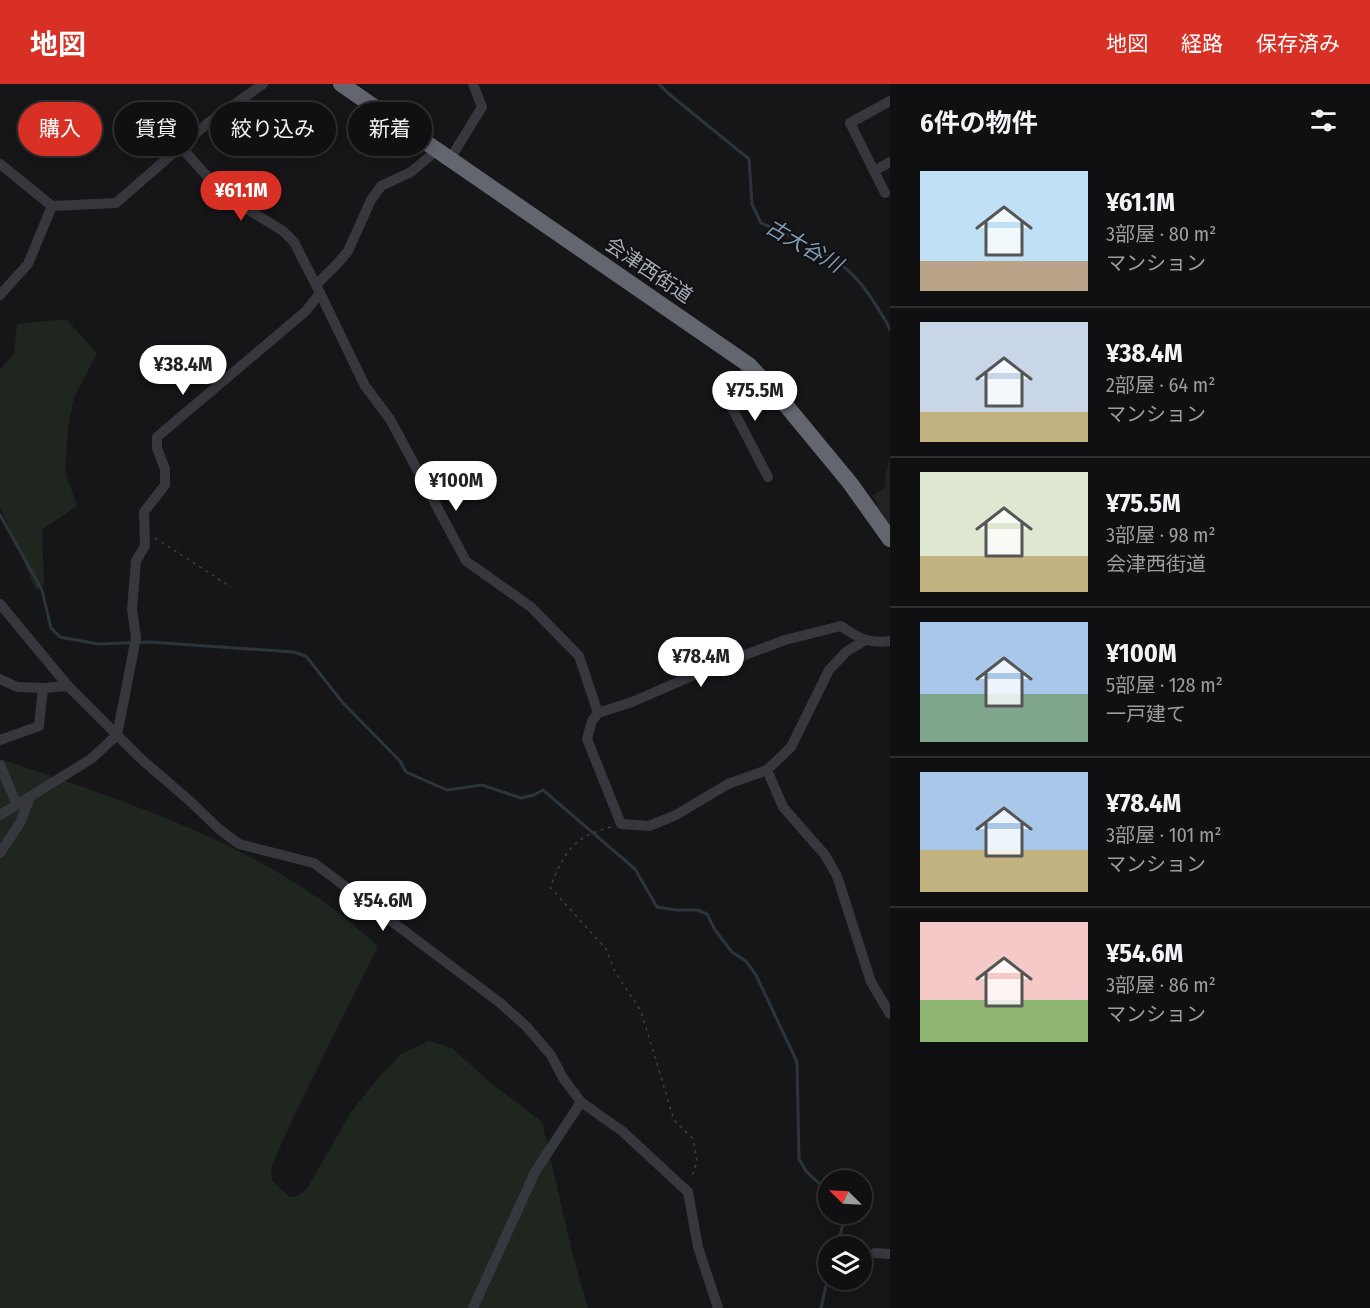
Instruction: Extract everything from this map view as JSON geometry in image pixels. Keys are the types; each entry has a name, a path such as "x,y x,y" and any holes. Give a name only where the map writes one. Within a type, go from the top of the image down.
{"highway":[{"name":"会津西街道","path":"341,84 749,364 850,483 890,539"}],"street":[{"path":"198,132 263,84"},
{"path":"0,815 91,759 117,735 136,638 132,609 136,561 145,546 144,513 165,485 165,469 157,448 157,437 306,311 318,289 348,251 371,200 381,186 444,154 482,107 472,84"},
{"path":"885,193 850,123 890,101"},
{"path":"0,164 51,207 116,203 171,156"},
{"path":"189,156 214,184 244,207 284,231 294,242 365,386 390,419 466,561 531,608 579,656 598,713"},
{"path":"874,171 890,162"},
{"path":"0,294 28,264 51,207"},
{"path":"749,364 734,390 732,408 768,477"},
{"path":"0,604 68,686 117,735 219,829 239,844 314,863 499,1002 526,1026 551,1055 563,1078 581,1102 622,1131 688,1192 698,1247 718,1308"},
{"path":"866,640 847,651 830,670 791,747 767,770 728,784 676,815 649,826 621,824 587,739 592,721 598,713 632,702 715,666 785,640 841,626 859,639 890,641"},
{"path":"0,679 17,687 68,686"},
{"path":"0,740 39,726 43,688"},
{"path":"0,765 17,805"},
{"path":"767,770 783,807 825,855 837,876 862,960 871,982 890,1014"},
{"path":"0,853 20,823 30,797"},
{"path":"473,1308 535,1172 581,1102"},
{"path":"875,1253 890,1254"}],"path":[{"path":"145,530 231,587"},
{"path":"621,824 590,832 564,854 550,887 606,949 615,972 641,1011 674,1120 693,1140 697,1161 688,1192"}],"shaded area":[{"path":"66,319 97,353 74,398 68,428 65,471 77,506 42,530 44,584 36,590 0,507 0,370 14,353 17,324"},
{"path":"890,456 890,526 875,506 878,504 872,496 885,487"},
{"path":"0,759 151,812 248,856 293,882 337,912 378,946 292,1120 271,1168 272,1181 290,1197 298,1196 308,1187 351,1112 401,1054 429,1041 452,1048 493,1085 542,1122 573,1256 588,1308 0,1308"}],"waterway":[{"name":"古大谷川","path":"659,84 749,159 752,204 761,223 827,255 851,273 865,289 890,330"},
{"path":"0,515 42,590 51,628 60,637 98,644 150,642 293,652 306,656 343,703 400,761 406,772 447,790 482,785 521,798 543,790 635,869 657,907 697,910 707,914 715,930 732,952 746,961 756,975 797,1062 799,1159 806,1171 818,1182"},
{"path":"839,1236 843,1224"},
{"path":"821,1308 825,1290"}]}
